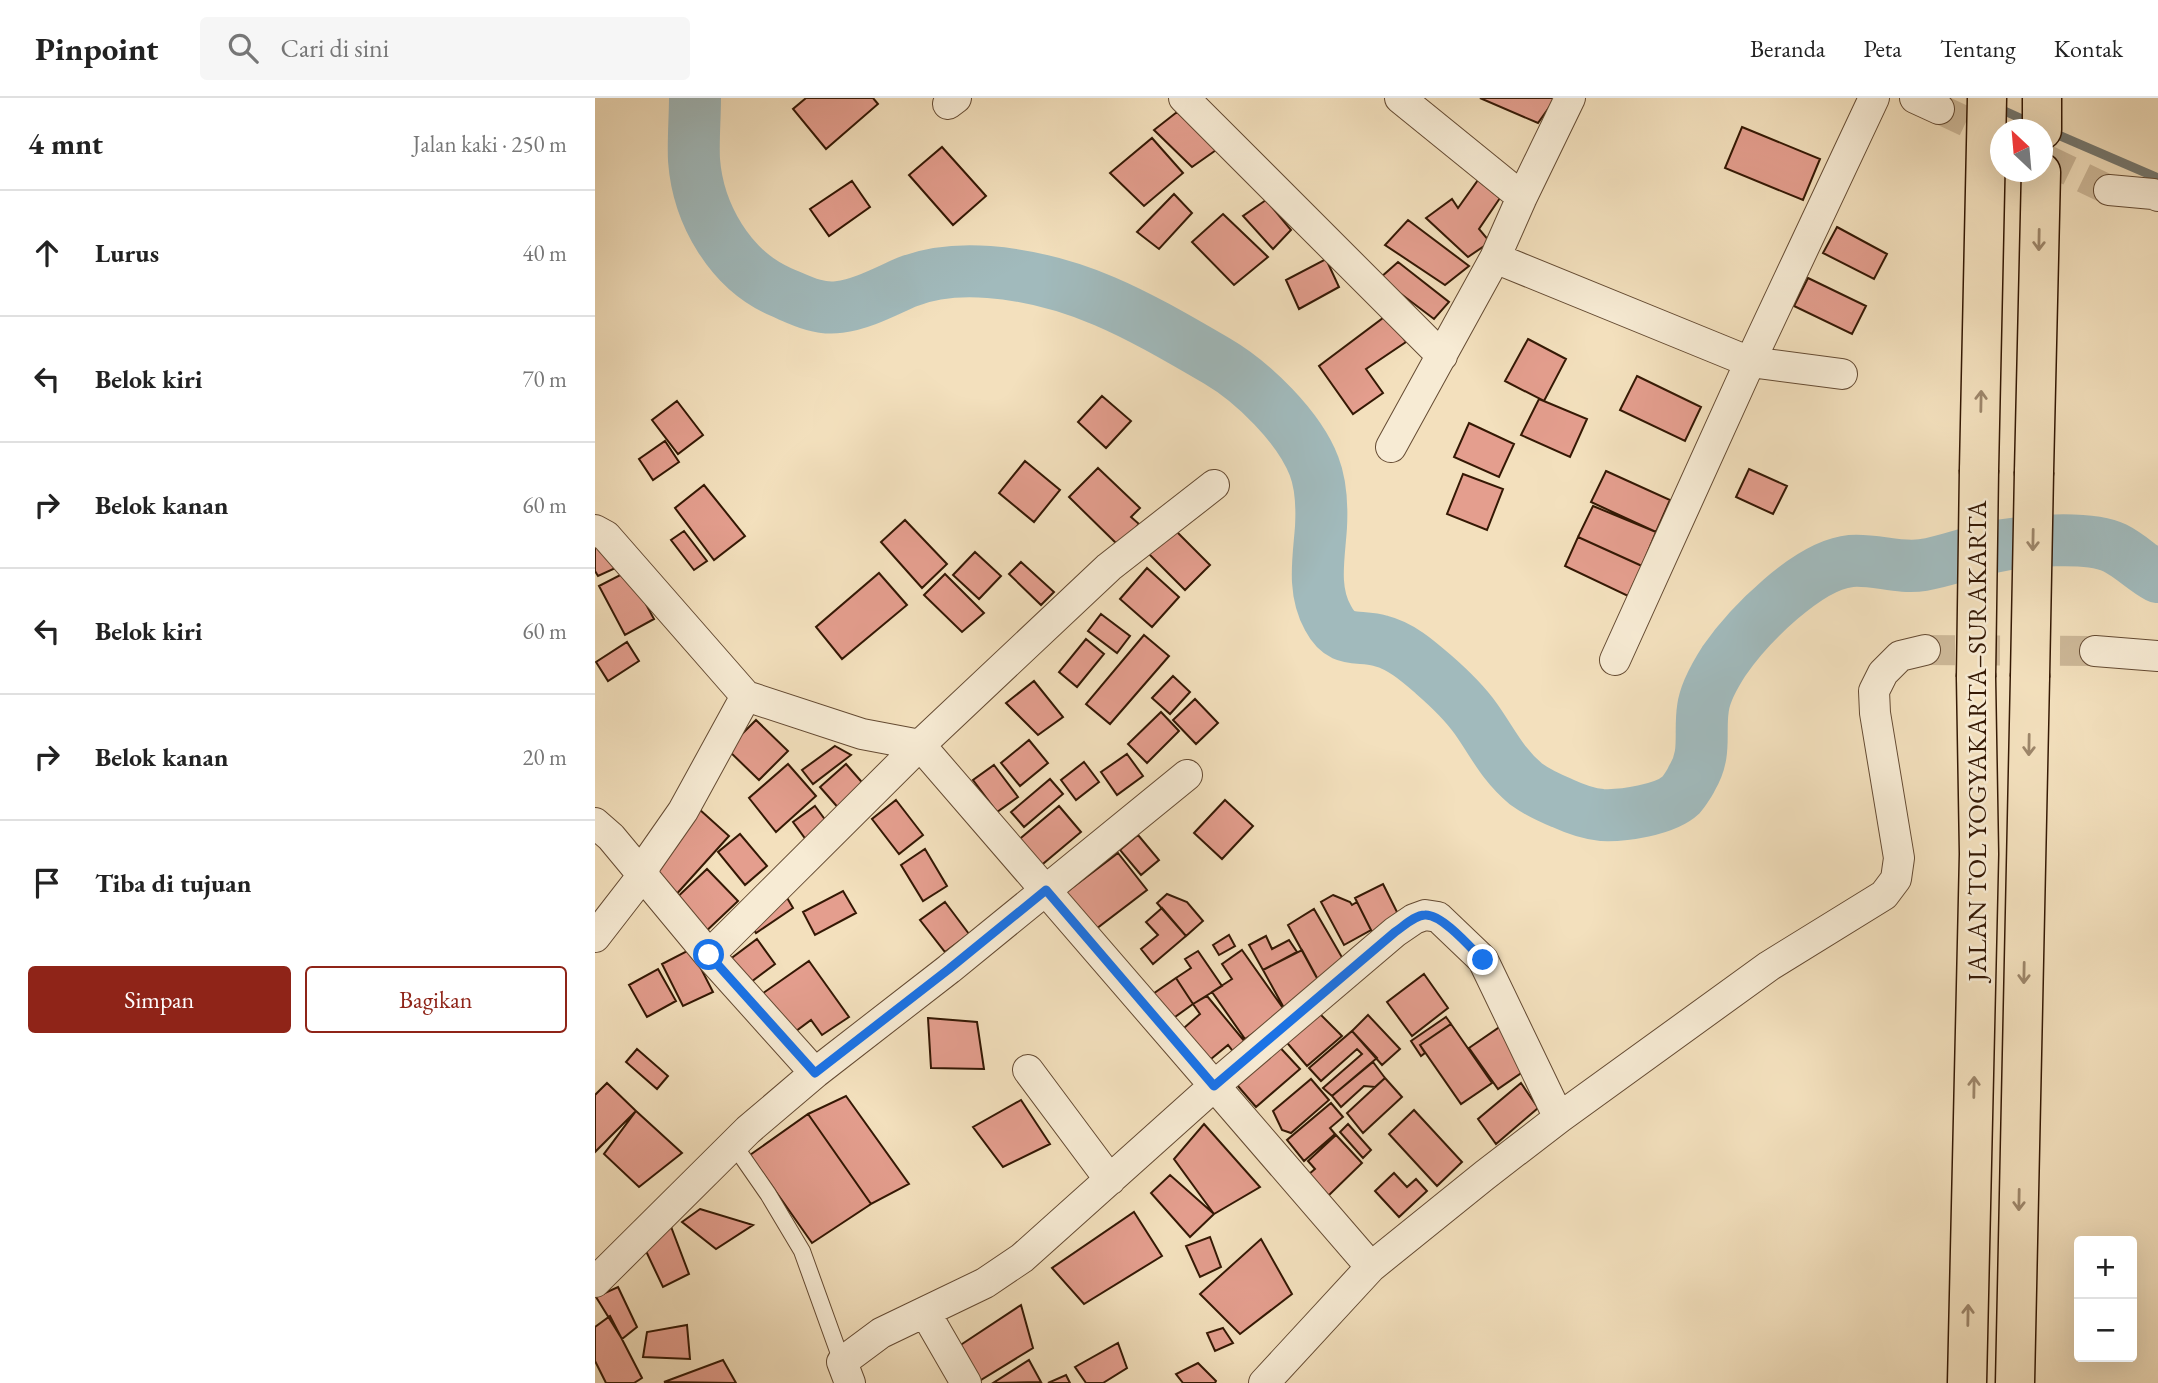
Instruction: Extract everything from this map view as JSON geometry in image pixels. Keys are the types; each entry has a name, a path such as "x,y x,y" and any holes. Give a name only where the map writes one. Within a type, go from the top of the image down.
{"highway":[{"name":"JALAN TOL YOGYAKARTA–SURAKARTA","path":"1967,1383 1979,868 1976,677 1987,98"},
{"path":"2042,98 2042,119"},
{"name":"JALAN TOL YOGYAKARTA–SURAKARTA","path":"2015,1383 2041,182"}],"street":[{"path":"1184,98 1442,356"},
{"path":"1400,98 1522,197"},
{"path":"1391,447 1495,258 1570,98"},
{"path":"1615,660 1750,362 1874,98"},
{"path":"2109,190 2158,196"},
{"path":"1495,258 1750,362 1842,374"},
{"path":"709,955 920,745 1109,567 1214,485"},
{"path":"595,530 606,536 746,696 862,734 920,745 1371,1267"},
{"path":"1264,1383 1371,1267 1559,1118 1769,966 1884,895 1896,879 1899,858 1875,713 1874,691 1883,673 1901,656 1925,650"},
{"path":"2095,651 2158,656"},
{"path":"595,937 643,874 646,864 683,811 746,696"},
{"path":"595,1282 734,1145 815,1073 949,969 1187,775"},
{"path":"595,823 611,837 709,955 815,1073"},
{"path":"846,1372 881,1333 985,1283 1022,1258 1214,1086 1395,932 1425,915 1438,917 1483,960 1559,1118"},
{"path":"1028,1070 1110,1180"},
{"path":"925,1312 966,1383"}],"lane":[{"path":"734,1145 768,1194 802,1251 846,1372"}],"building":[{"path":"806,98 873,98 878,104 826,149 793,109"},
{"path":"1480,98 1553,98 1555,99 1538,123"},
{"path":"1177,112 1219,148 1192,167 1154,130"},
{"path":"1742,127 1820,159 1803,200 1725,168"},
{"path":"1152,138 1183,173 1144,206 1110,173"},
{"path":"942,147 986,196 953,225 909,175"},
{"path":"1478,180 1500,198 1479,229 1490,242 1468,257 1426,218 1452,199 1458,208"},
{"path":"852,181 870,207 829,236 810,209"},
{"path":"1174,194 1192,213 1159,249 1137,232"},
{"path":"1266,200 1291,230 1273,249 1243,216"},
{"path":"1223,214 1268,257 1234,285 1192,242"},
{"path":"1408,220 1469,266 1445,285 1385,245"},
{"path":"1837,227 1887,254 1874,279 1823,253"},
{"path":"1326,259 1339,287 1299,309 1286,280"},
{"path":"1398,262 1449,302 1434,319 1380,278"},
{"path":"1808,278 1866,306 1852,334 1794,306"},
{"path":"1387,315 1406,342 1366,369 1383,393 1353,414 1319,366"},
{"path":"1528,339 1566,359 1544,401 1505,381"},
{"path":"1637,376 1701,407 1685,441 1620,410"},
{"path":"1102,396 1131,421 1106,448 1078,422"},
{"path":"1539,399 1587,419 1570,457 1521,435"},
{"path":"677,401 703,435 678,454 652,420"},
{"path":"1469,423 1514,444 1499,477 1454,457"},
{"path":"665,441 679,462 653,480 639,459"},
{"path":"1025,461 1060,490 1034,522 999,493"},
{"path":"1098,468 1140,508 1131,517 1139,524 1119,546 1069,497"},
{"path":"1749,469 1787,486 1773,514 1736,497"},
{"path":"1606,471 1670,500 1656,532 1591,502"},
{"path":"1463,474 1503,489 1487,530 1447,514"},
{"path":"704,485 745,536 714,560 675,508"},
{"path":"1593,506 1656,532 1642,566 1578,537"},
{"path":"905,520 947,564 922,588 881,542"},
{"path":"1173,528 1210,565 1185,590 1148,553"},
{"path":"684,531 707,561 694,570 671,540"},
{"path":"1578,537 1642,566 1628,596 1565,566"},
{"path":"595,539 620,566 598,576 595,571"},
{"path":"975,552 1001,576 979,599 953,575"},
{"path":"1021,562 1054,592 1041,605 1009,574"},
{"path":"1147,568 1179,597 1152,627 1120,599"},
{"path":"628,571 654,619 625,635 599,586"},
{"path":"879,573 907,605 842,659 816,627"},
{"path":"945,574 984,613 962,632 924,595"},
{"path":"1101,614 1130,636 1117,653 1088,631"},
{"path":"1144,635 1169,656 1110,724 1086,704"},
{"path":"1086,639 1104,654 1077,687 1059,672"},
{"path":"627,642 639,661 608,681 596,662"},
{"path":"1173,676 1190,692 1170,714 1152,698"},
{"path":"1034,681 1063,717 1038,735 1006,703"},
{"path":"1195,699 1218,723 1196,744 1173,720"},
{"path":"1161,712 1179,731 1147,763 1128,744"},
{"path":"756,720 788,751 759,780 727,749"},
{"path":"1029,740 1048,763 1020,786 1001,763"},
{"path":"835,746 851,755 813,784 802,770"},
{"path":"1127,754 1143,776 1117,795 1101,772"},
{"path":"1084,762 1099,782 1076,800 1061,780"},
{"path":"788,764 816,796 776,832 749,798"},
{"path":"846,764 867,788 841,811 820,787"},
{"path":"994,765 1018,797 997,812 973,780"},
{"path":"1050,779 1063,794 1024,827 1011,812"},
{"path":"896,800 923,835 899,854 872,819"},
{"path":"1225,800 1253,826 1222,859 1194,833"},
{"path":"815,806 829,825 807,841 793,822"},
{"path":"1059,806 1081,832 1038,868 1016,842"},
{"path":"699,809 729,836 673,898 651,879"},
{"path":"740,834 767,866 745,885 718,852"},
{"path":"1138,835 1159,860 1141,875 1120,850"},
{"path":"925,849 947,886 923,901 901,865"},
{"path":"1118,853 1147,890 1092,932 1064,894"},
{"path":"707,869 738,901 701,936 670,904"},
{"path":"1383,884 1400,918 1372,932 1355,898"},
{"path":"843,891 856,913 815,935 803,912"},
{"path":"1167,894 1187,902 1203,921 1186,936 1157,903"},
{"path":"1333,895 1352,905 1357,902 1371,930 1344,945 1321,902"},
{"path":"786,896 793,908 756,933 748,921"},
{"path":"945,902 969,934 945,952 920,920"},
{"path":"1162,908 1186,936 1153,964 1141,949 1158,935 1146,922"},
{"path":"1314,909 1347,966 1323,989 1288,925"},
{"path":"1229,935 1235,946 1219,955 1213,945"},
{"path":"1266,936 1272,949 1289,940 1297,952 1263,970 1249,945"},
{"path":"757,939 775,964 743,988 725,963"},
{"path":"691,949 713,992 683,1006 662,964"},
{"path":"1242,950 1285,1011 1245,1039 1212,992 1232,979 1222,964"},
{"path":"1302,950 1322,987 1289,1017 1263,970"},
{"path":"1198,951 1222,986 1193,1004 1176,978 1191,968 1185,959"},
{"path":"809,961 849,1017 822,1035 811,1020 788,1037 759,996"},
{"path":"658,969 676,1001 647,1017 629,985"},
{"path":"1424,974 1448,1008 1412,1036 1387,1002"},
{"path":"1176,978 1193,1004 1168,1022 1150,996"},
{"path":"1207,996 1250,1048 1239,1059 1228,1045 1205,1064 1177,1034 1200,1014 1193,1004"},
{"path":"1316,1010 1342,1036 1307,1066 1283,1038"},
{"path":"1368,1015 1400,1049 1382,1065 1352,1031"},
{"path":"1446,1017 1451,1024 1420,1045 1425,1053 1421,1056 1411,1041"},
{"path":"928,1018 977,1022 984,1069 931,1068"},
{"path":"1451,1024 1492,1083 1461,1104 1420,1045"},
{"path":"1504,1024 1533,1065 1498,1089 1469,1048"},
{"path":"1352,1031 1377,1058 1332,1096 1323,1088 1362,1054 1357,1049 1321,1081 1309,1068"},
{"path":"1274,1041 1300,1069 1256,1107 1231,1078"},
{"path":"637,1049 668,1076 657,1089 626,1062"},
{"path":"1373,1062 1385,1078 1375,1087 1364,1086 1341,1107 1332,1096"},
{"path":"1385,1078 1402,1097 1363,1133 1347,1113"},
{"path":"1311,1079 1329,1100 1291,1133 1282,1130 1273,1111"},
{"path":"607,1083 636,1111 595,1152 595,1095"},
{"path":"1521,1083 1538,1108 1496,1144 1478,1119"},
{"path":"846,1096 909,1184 871,1204 808,1114"},
{"path":"1021,1100 1050,1144 1003,1167 973,1127"},
{"path":"1331,1103 1343,1117 1330,1128 1335,1134 1304,1161 1287,1140"},
{"path":"1414,1110 1462,1162 1437,1186 1389,1134"},
{"path":"636,1111 682,1153 639,1187 604,1154"},
{"path":"808,1114 871,1204 812,1243 750,1155"},
{"path":"1204,1124 1260,1187 1214,1214 1174,1159"},
{"path":"1348,1124 1371,1150 1363,1158 1340,1132"},
{"path":"1336,1135 1362,1163 1326,1198 1308,1175 1315,1169 1308,1161"},
{"path":"1394,1173 1407,1187 1416,1179 1427,1191 1399,1217 1375,1191"},
{"path":"1170,1175 1214,1214 1190,1237 1151,1193"},
{"path":"700,1209 753,1225 716,1249 682,1222"},
{"path":"1134,1212 1162,1256 1084,1304 1052,1268"},
{"path":"670,1224 689,1274 663,1287 645,1249"},
{"path":"1210,1237 1221,1267 1200,1277 1186,1246"},
{"path":"1261,1239 1292,1294 1240,1334 1200,1294"},
{"path":"618,1287 637,1327 622,1339 596,1297"},
{"path":"1021,1305 1033,1348 976,1383 959,1346"},
{"path":"610,1316 642,1378 634,1383 606,1383 595,1361 595,1327"},
{"path":"687,1325 690,1359 643,1357 647,1332"},
{"path":"1223,1328 1233,1343 1215,1351 1207,1333"},
{"path":"1118,1343 1127,1368 1103,1383 1086,1383 1075,1367"},
{"path":"723,1360 736,1383 664,1382"},
{"path":"1029,1360 1041,1382 993,1383"},
{"path":"1198,1363 1215,1383 1183,1383 1176,1374"},
{"path":"1066,1375 1070,1383 1048,1383"}],"waterway":[{"path":"695,98 694,160 702,200 710,220 732,255 746,270 781,292 809,304 831,308 857,303 907,282 937,274 979,271 1021,276 1080,292 1135,315 1217,361 1260,393 1298,436 1314,466 1321,504 1318,585 1323,607 1333,626 1351,637 1388,643 1415,659 1466,707 1504,761 1526,784 1582,811 1602,815 1632,813 1665,805 1681,795 1697,769 1702,743 1704,702 1724,661 1748,631 1780,599 1816,573 1834,565 1851,561 1923,565 2006,545 2072,540 2115,548 2158,577"},
{"path":"1998,108 2022,119"},
{"path":"2053,133 2158,178"}],"tunnel":[{"path":"1939,109 1990,133"},
{"path":"2053,163 2109,190"},
{"path":"1925,650 2095,651"}],"route":[{"path":"709,955 815,1073 1046,890 1214,1086 1395,932 1414,919 1425,915 1438,917 1483,960"}]}
